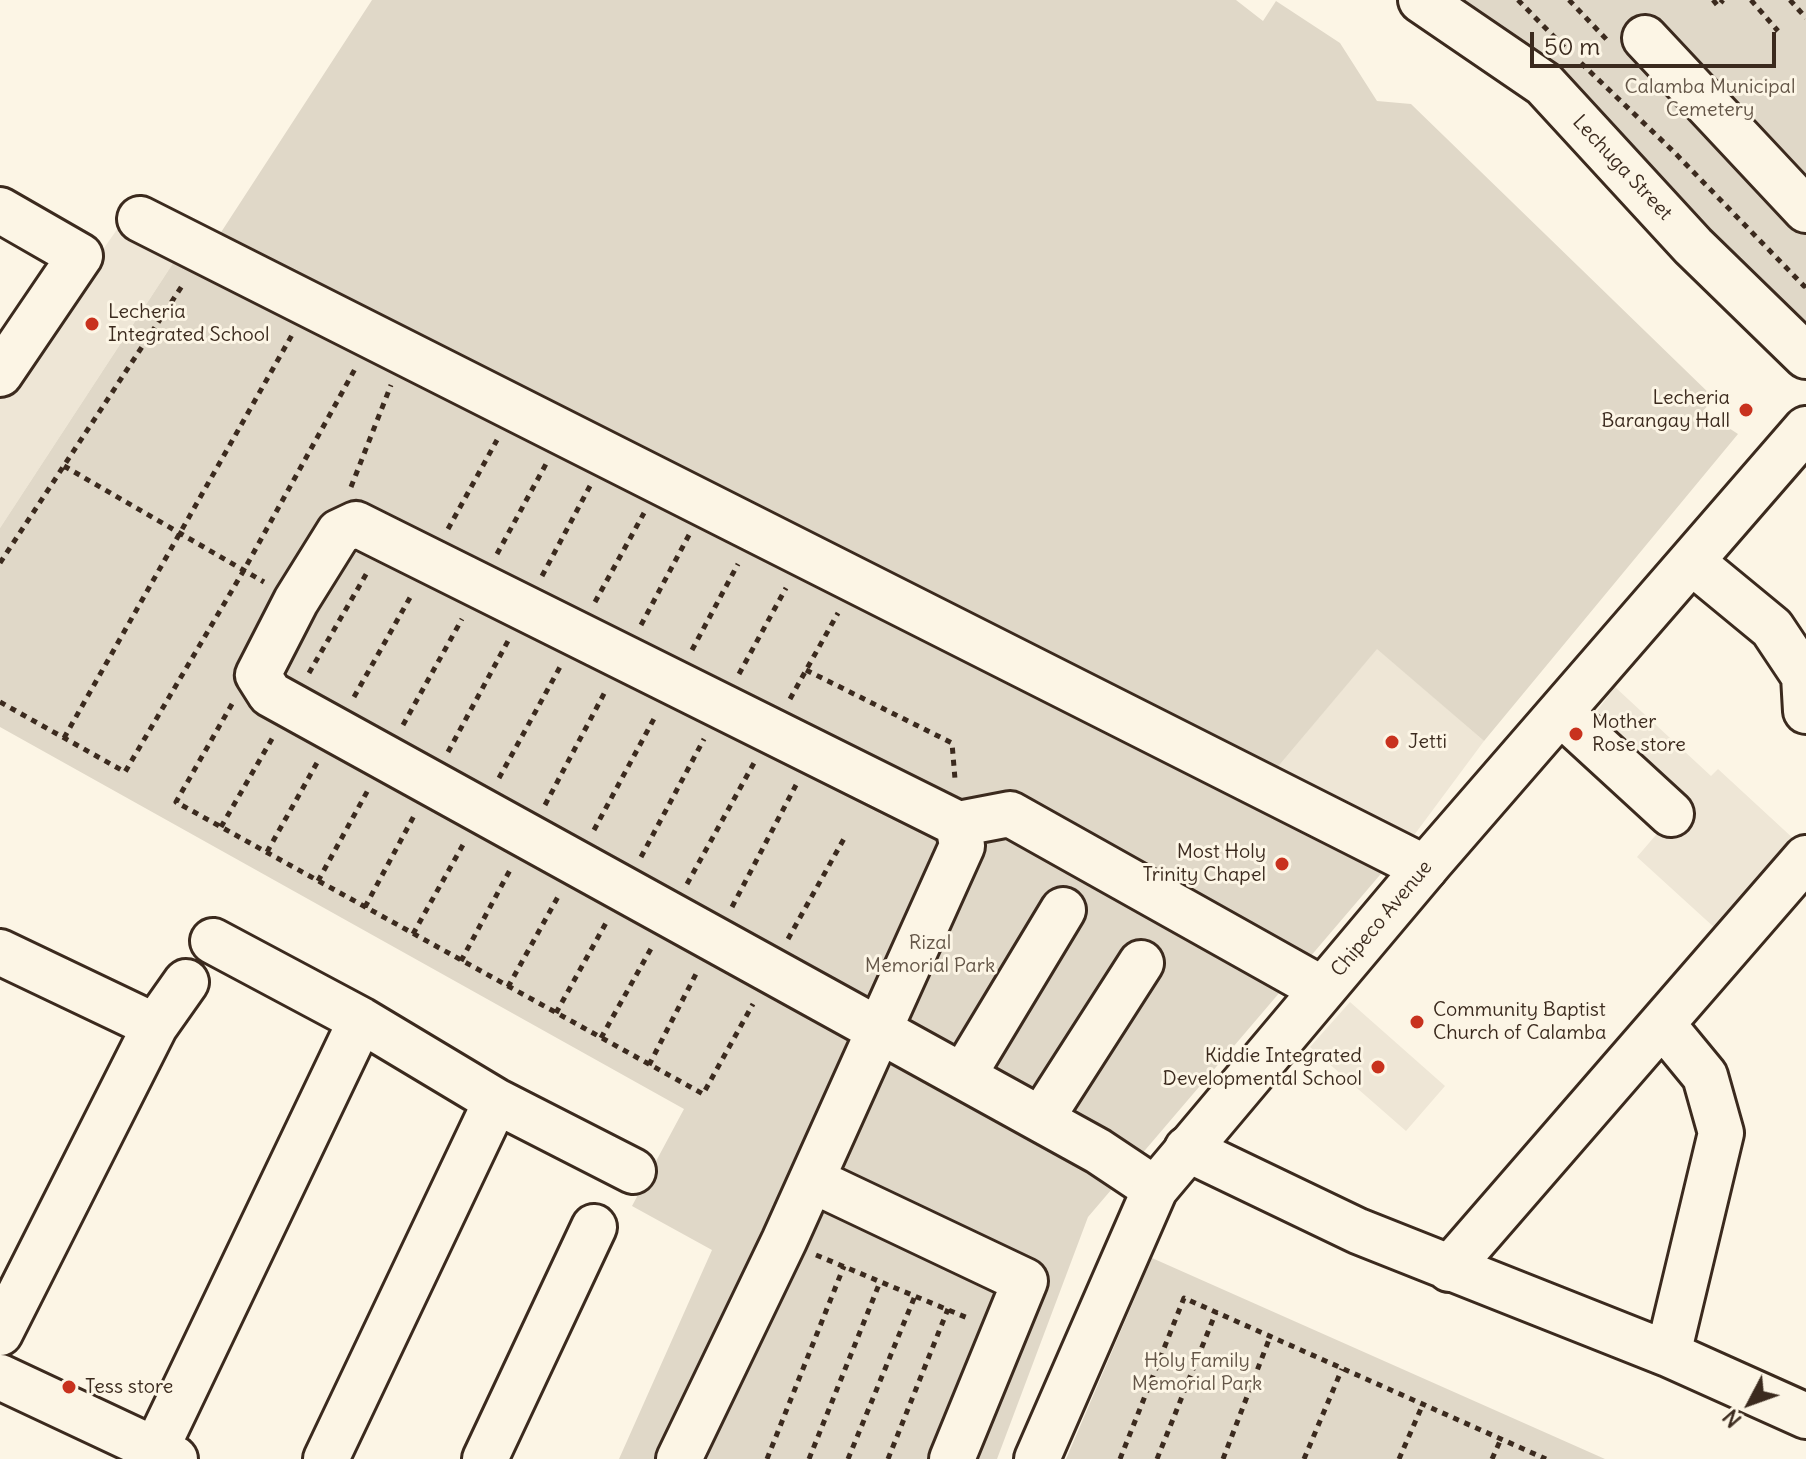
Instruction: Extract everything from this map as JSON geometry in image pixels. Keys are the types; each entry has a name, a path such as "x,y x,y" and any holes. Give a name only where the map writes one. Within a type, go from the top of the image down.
{"street":[{"name":"Lechuga Street","path":"1421,0 1544,84 1693,246 1806,356"},
{"path":"1645,38 1806,210"},
{"path":"0,210 80,256 2,365"},
{"path":"140,219 1425,868"},
{"name":"Chipeco Avenue","path":"1037,1459 1155,1189 1425,868 1806,429"},
{"path":"1155,1189 1098,1151 1041,1119 270,694 258,675 296,601 339,532 356,524 958,824 1010,814 1322,989"},
{"path":"1692,562 1772,628 1804,676 1806,711"},
{"path":"1561,713 1671,814"},
{"path":"679,1459 784,1241 962,846 958,824"},
{"path":"1449,1269 1806,858"},
{"path":"963,1076 1063,910"},
{"path":"213,941 361,1020 496,1101 633,1171"},
{"path":"0,952 155,1026"},
{"path":"1041,1119 1141,963"},
{"path":"0,1333 155,1026 186,982"},
{"path":"0,1377 165,1454 361,1020"},
{"path":"1663,1025 1705,1076 1721,1133 1668,1354"},
{"path":"326,1459 496,1101"},
{"path":"1187,1149 1358,1231 1668,1354 1806,1416"},
{"path":"812,1180 1025,1281 952,1459"},
{"path":"485,1459 594,1227"}],"path":[{"path":"1518,0 1540,25 1674,152 1804,286 1806,284"},
{"path":"1713,0 1718,6 1723,0"},
{"path":"1751,0 1778,31"},
{"path":"1790,0 1806,18"},
{"path":"0,563 186,280"},
{"path":"64,738 293,334"},
{"path":"0,702 125,772 244,570 357,366"},
{"path":"356,524 345,504 392,382 405,388"},
{"path":"267,852 499,435"},
{"path":"318,881 548,460"},
{"path":"64,466 296,601"},
{"path":"365,907 593,482 582,476"},
{"path":"413,934 646,508"},
{"path":"461,961 692,531 680,525"},
{"path":"508,987 743,556"},
{"path":"556,1013 790,580"},
{"path":"601,1038 842,606"},
{"path":"806,670 952,743 958,824"},
{"path":"258,675 238,694 176,802 703,1094"},
{"path":"784,1241 1004,1333"},
{"path":"767,1459 844,1266"},
{"path":"809,1459 880,1282"},
{"path":"848,1459 915,1296"},
{"path":"1120,1459 1184,1298 1546,1459"},
{"path":"888,1459 948,1309"},
{"path":"1157,1459 1216,1312"},
{"path":"1223,1459 1270,1337"},
{"path":"1304,1459 1342,1369"},
{"path":"1399,1459 1423,1404"},
{"path":"1492,1459 1501,1439"}],"shaded area":[{"name":"Lecheria Integrated School","path":"125,218 181,251 0,528 0,397"},
{"path":"1377,648 1484,741 1406,846 1271,775"},
{"path":"1615,687 1711,776 1718,769 1796,841 1716,929 1637,857 1667,822 1575,740"},
{"name":"Kiddie Integrated Developmental School","path":"1350,1002 1445,1086 1406,1131 1310,1047"}],"green space":[{"path":"372,0 1236,0 1263,21 1276,1 1340,43 1377,101 1411,104 1714,398 1703,411 1738,434 1484,741 1377,649 1271,775 216,240"},
{"name":"Calamba Municipal Cemetery","path":"1455,0 1806,0 1806,335"},
{"name":"Rizal Memorial Park","path":"181,251 1391,862 1088,1217 997,1459 619,1459 712,1250 632,1206 684,1109 0,727 0,528"},
{"name":"Holy Family Memorial Park","path":"1152,1258 1605,1459 1066,1459"}],"place":[{"name":"Lecheria Integrated School","path":"92,324"},
{"name":"Lecheria Barangay Hall","path":"1746,410"},
{"name":"Mother Rose store","path":"1576,734"},
{"name":"Jetti","path":"1392,742"},
{"name":"Most Holy Trinity Chapel","path":"1282,864"},
{"name":"Community Baptist Church of Calamba","path":"1417,1022"},
{"name":"Kiddie Integrated Developmental School","path":"1378,1067"},
{"name":"Tess store","path":"69,1387"}]}
